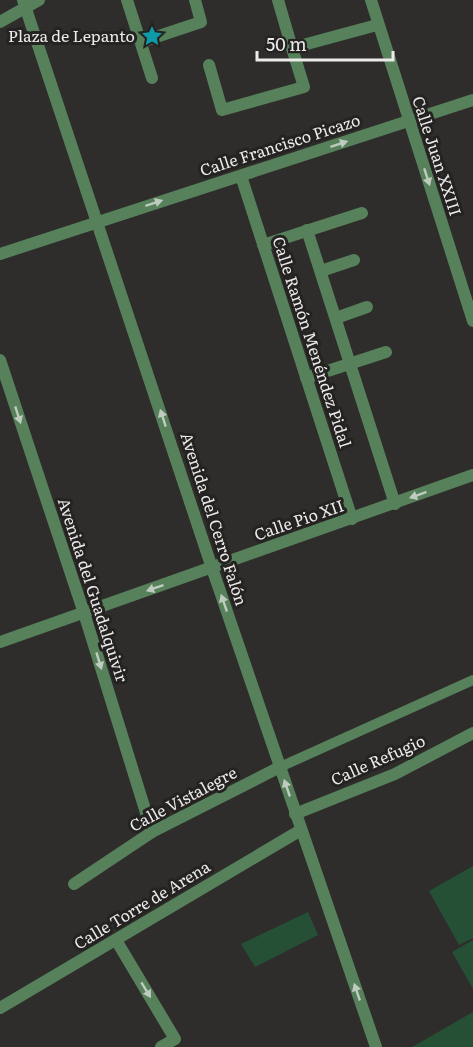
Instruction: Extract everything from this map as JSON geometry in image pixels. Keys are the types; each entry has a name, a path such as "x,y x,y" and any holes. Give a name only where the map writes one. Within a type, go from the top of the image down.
{"street":[{"path":"0,22 25,4 39,0"},
{"path":"127,0 152,78"},
{"path":"141,42 201,22 195,0"},
{"path":"209,65 222,110 304,87 278,0"},
{"name":"Calle Juan XXIII","path":"371,0 377,25 473,321"},
{"name":"Avenida del Cerro Falón","path":"25,4 212,568 376,1047"},
{"path":"292,48 377,25"},
{"name":"Calle Francisco Picazo","path":"0,254 473,100"},
{"name":"Calle Ramón Menéndez Pidal","path":"241,176 352,519"},
{"path":"263,244 362,213"},
{"path":"307,230 395,504"},
{"path":"321,271 354,260"},
{"path":"336,318 367,307"},
{"path":"306,378 386,352"},
{"name":"Avenida del Guadalquivir","path":"0,360 84,613 152,832"},
{"name":"Calle Pio XII","path":"0,642 473,476"},
{"name":"Calle Refugio","path":"296,814 395,774 473,733"},
{"name":"Calle Vistalegre","path":"74,884 152,832 280,767"},
{"name":"Calle Torre de Arena","path":"0,1008 301,830"},
{"path":"116,940 175,1039 162,1047"}],"lane":[{"path":"280,767 473,680"}],"green space":[{"path":"473,866 473,938 459,945 429,891"},
{"path":"308,912 318,935 255,967 241,944"},
{"path":"473,940 473,989 452,952"},
{"path":"473,1012 473,1047 412,1047"}],"place":[{"name":"Plaza de Lepanto","path":"152,36"}]}
